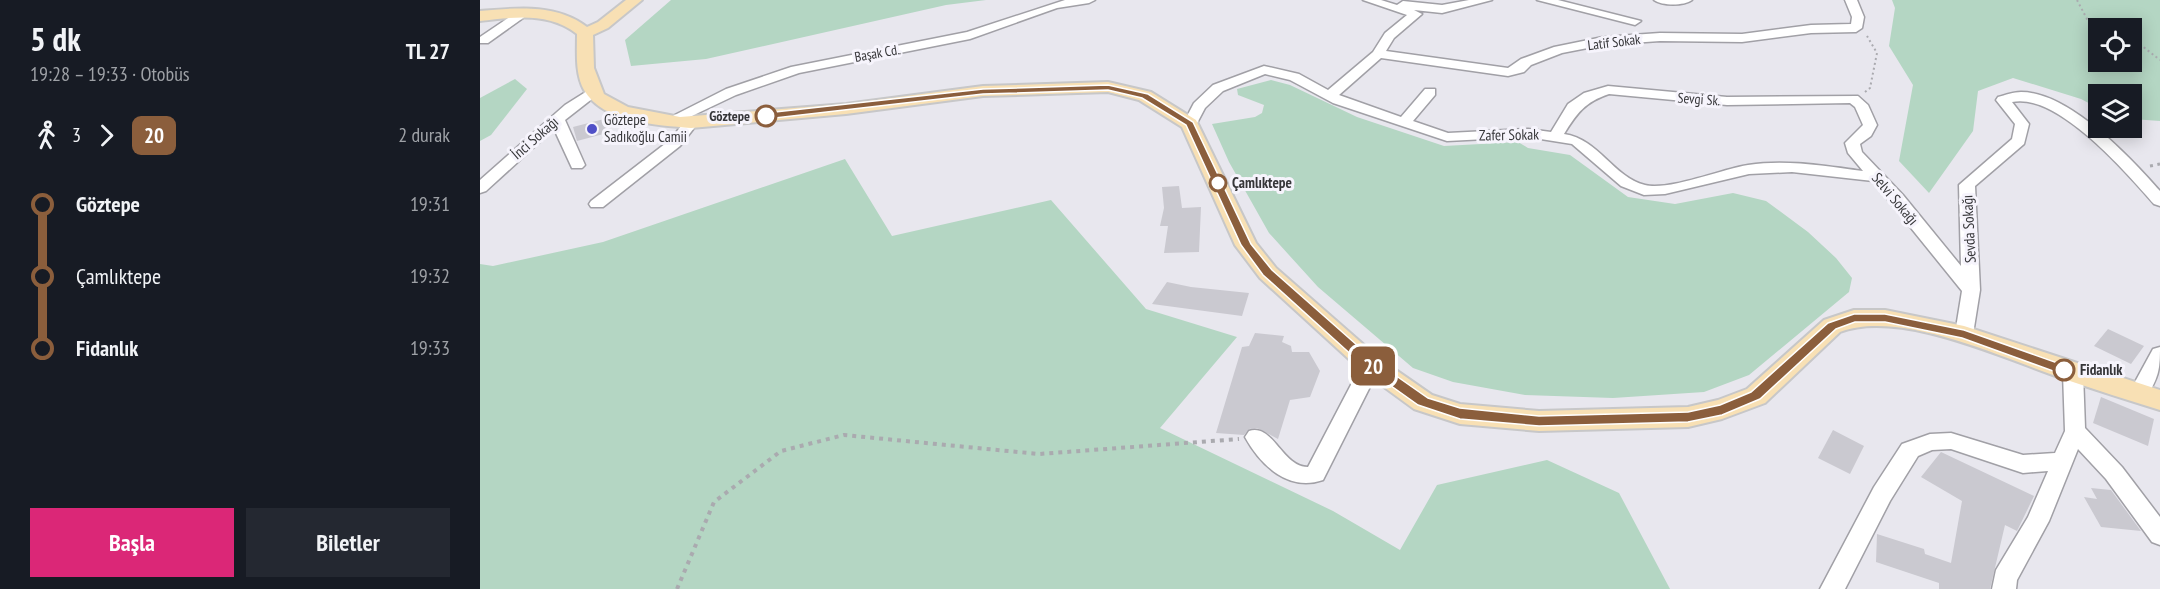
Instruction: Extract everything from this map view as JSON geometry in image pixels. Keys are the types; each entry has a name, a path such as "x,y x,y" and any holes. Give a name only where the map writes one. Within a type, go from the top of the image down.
{"main road":[{"path":"585,33 603,25 635,0"},
{"path":"480,16 543,13 574,23 585,33 585,67 592,92 615,108 641,117 681,122 846,109 983,91 1108,87 1145,96 1190,124 1246,245 1268,273 1371,365 1423,402 1460,414 1539,421 1688,417 1722,410 1756,396 1832,326 1854,318 1885,318 1964,334 2073,373 2160,400"}],"street":[{"name":"Başak Cd.","path":"681,122 731,92 796,70 970,35 1055,5 1089,0"},
{"path":"1371,0 1442,9 1486,0"},
{"path":"1371,0 1416,14 1437,17 1460,16"},
{"path":"1543,0 1635,21"},
{"path":"1660,0 1686,0"},
{"path":"1851,0 1858,17 1856,28"},
{"path":"484,40 524,13"},
{"path":"1329,96 1378,54 1389,36 1416,14"},
{"name":"Latif Sokak","path":"1378,54 1508,72 1519,69 1526,62 1559,50 1604,41 1660,37 1742,38 1811,29 1856,28"},
{"name":"Zafer Sokak","path":"1190,124 1199,106 1218,88 1264,70 1293,77 1329,96 1447,137 1528,133 1556,135 1576,140 1627,183 1644,190 1665,189 1749,169 1792,167 1878,177"},
{"name":"Sevgi Sk.","path":"1556,135 1573,107 1589,96 1608,90 1727,101 1857,102"},
{"name":"İnci Sokağı","path":"480,188 557,119 592,92"},
{"path":"1403,123 1430,92"},
{"name":"Sevda Sokağı","path":"1964,334 1971,290 1967,185 2019,141 2022,124 2003,100 2011,95 2029,97 2066,114 2103,141 2145,182 2160,201"},
{"name":"Selvi Sokağı","path":"1857,102 1870,125 1866,133 1852,143 1855,153 1878,177 1971,290"},
{"path":"557,119 577,165"},
{"path":"597,204 675,143 681,122"},
{"path":"2139,393 2160,354"},
{"path":"1256,437 1294,475 1307,477 1315,474 1371,365"},
{"path":"2004,589 2005,578 2038,521 2075,431 2073,373"},
{"path":"2075,431 2114,473 2160,535"},
{"path":"1832,589 1882,494 1910,450 1930,442 1951,441 2022,464 2062,461"}],"path":[{"path":"2077,0 2088,20"},
{"path":"1856,28 1868,36 1877,53 1870,88 1857,102"},
{"path":"2142,46 2160,60"},
{"path":"677,589 714,502 781,451 844,435 1039,454 1256,437"}],"green space":[{"path":"671,0 986,0 946,5 706,59 631,66 625,40"},
{"path":"1892,0 2160,0 2160,121 2142,120 2142,84 2088,84 2088,103 2013,78 1978,91 1973,131 1929,193 1899,161 1913,85 1889,46 1895,8"},
{"path":"515,79 527,89 491,135 480,141 480,98"},
{"path":"1271,80 1290,85 1357,117 1444,146 1518,142 1528,148 1570,155 1628,197 1675,204 1733,193 1766,201 1808,232 1836,258 1852,278 1849,292 1749,375 1704,392 1613,398 1525,395 1453,382 1413,368 1318,287 1269,233 1229,162 1212,124 1255,117 1262,113 1264,105 1238,95 1237,89"},
{"path":"845,159 892,236 1051,200 1146,309 1237,337 1160,428 1333,511 1400,550 1437,485 1547,460 1619,493 1670,589 480,589 480,264 493,266 603,242"}],"building":[{"name":"Göztepe Sadıkoğlu Camii","path":"608,118 611,132 577,141 573,127"},
{"path":"1179,186 1182,208 1201,207 1199,252 1164,253 1168,226 1160,226 1164,208 1162,187"},
{"path":"1167,282 1249,293 1242,316 1152,304"},
{"path":"2108,329 2144,346 2131,364 2094,346"},
{"path":"1255,333 1284,336 1282,342 1291,346 1292,352 1309,352 1320,371 1310,397 1290,400 1278,439 1257,428 1249,429 1244,435 1216,433 1242,347 1249,346"},
{"path":"2101,397 2154,419 2148,446 2093,423"},
{"path":"1833,430 1864,446 1850,474 1818,458"},
{"path":"1941,452 2034,496 2017,531 2005,525 1990,589 1939,589 1939,583 1876,562 1877,534 1924,549 1925,554 1951,563 1962,501 1921,477"},
{"path":"2091,488 2111,490 2141,531 2101,527 2084,497 2097,499"}],"bus line":[{"name":"20","path":"766,116 846,109 983,91 1108,87 1145,96 1190,124 1246,245 1268,273 1371,365 1423,402 1460,414 1539,421 1688,417 1722,410 1756,396 1832,326 1854,318 1885,318 1964,334 2064,370"}],"place":[{"name":"Göztepe","path":"766,116"},
{"name":"Göztepe Sadıkoğlu Camii","path":"592,129"},
{"name":"Çamlıktepe","path":"1218,183"},
{"name":"Fidanlık","path":"2064,370"}]}
